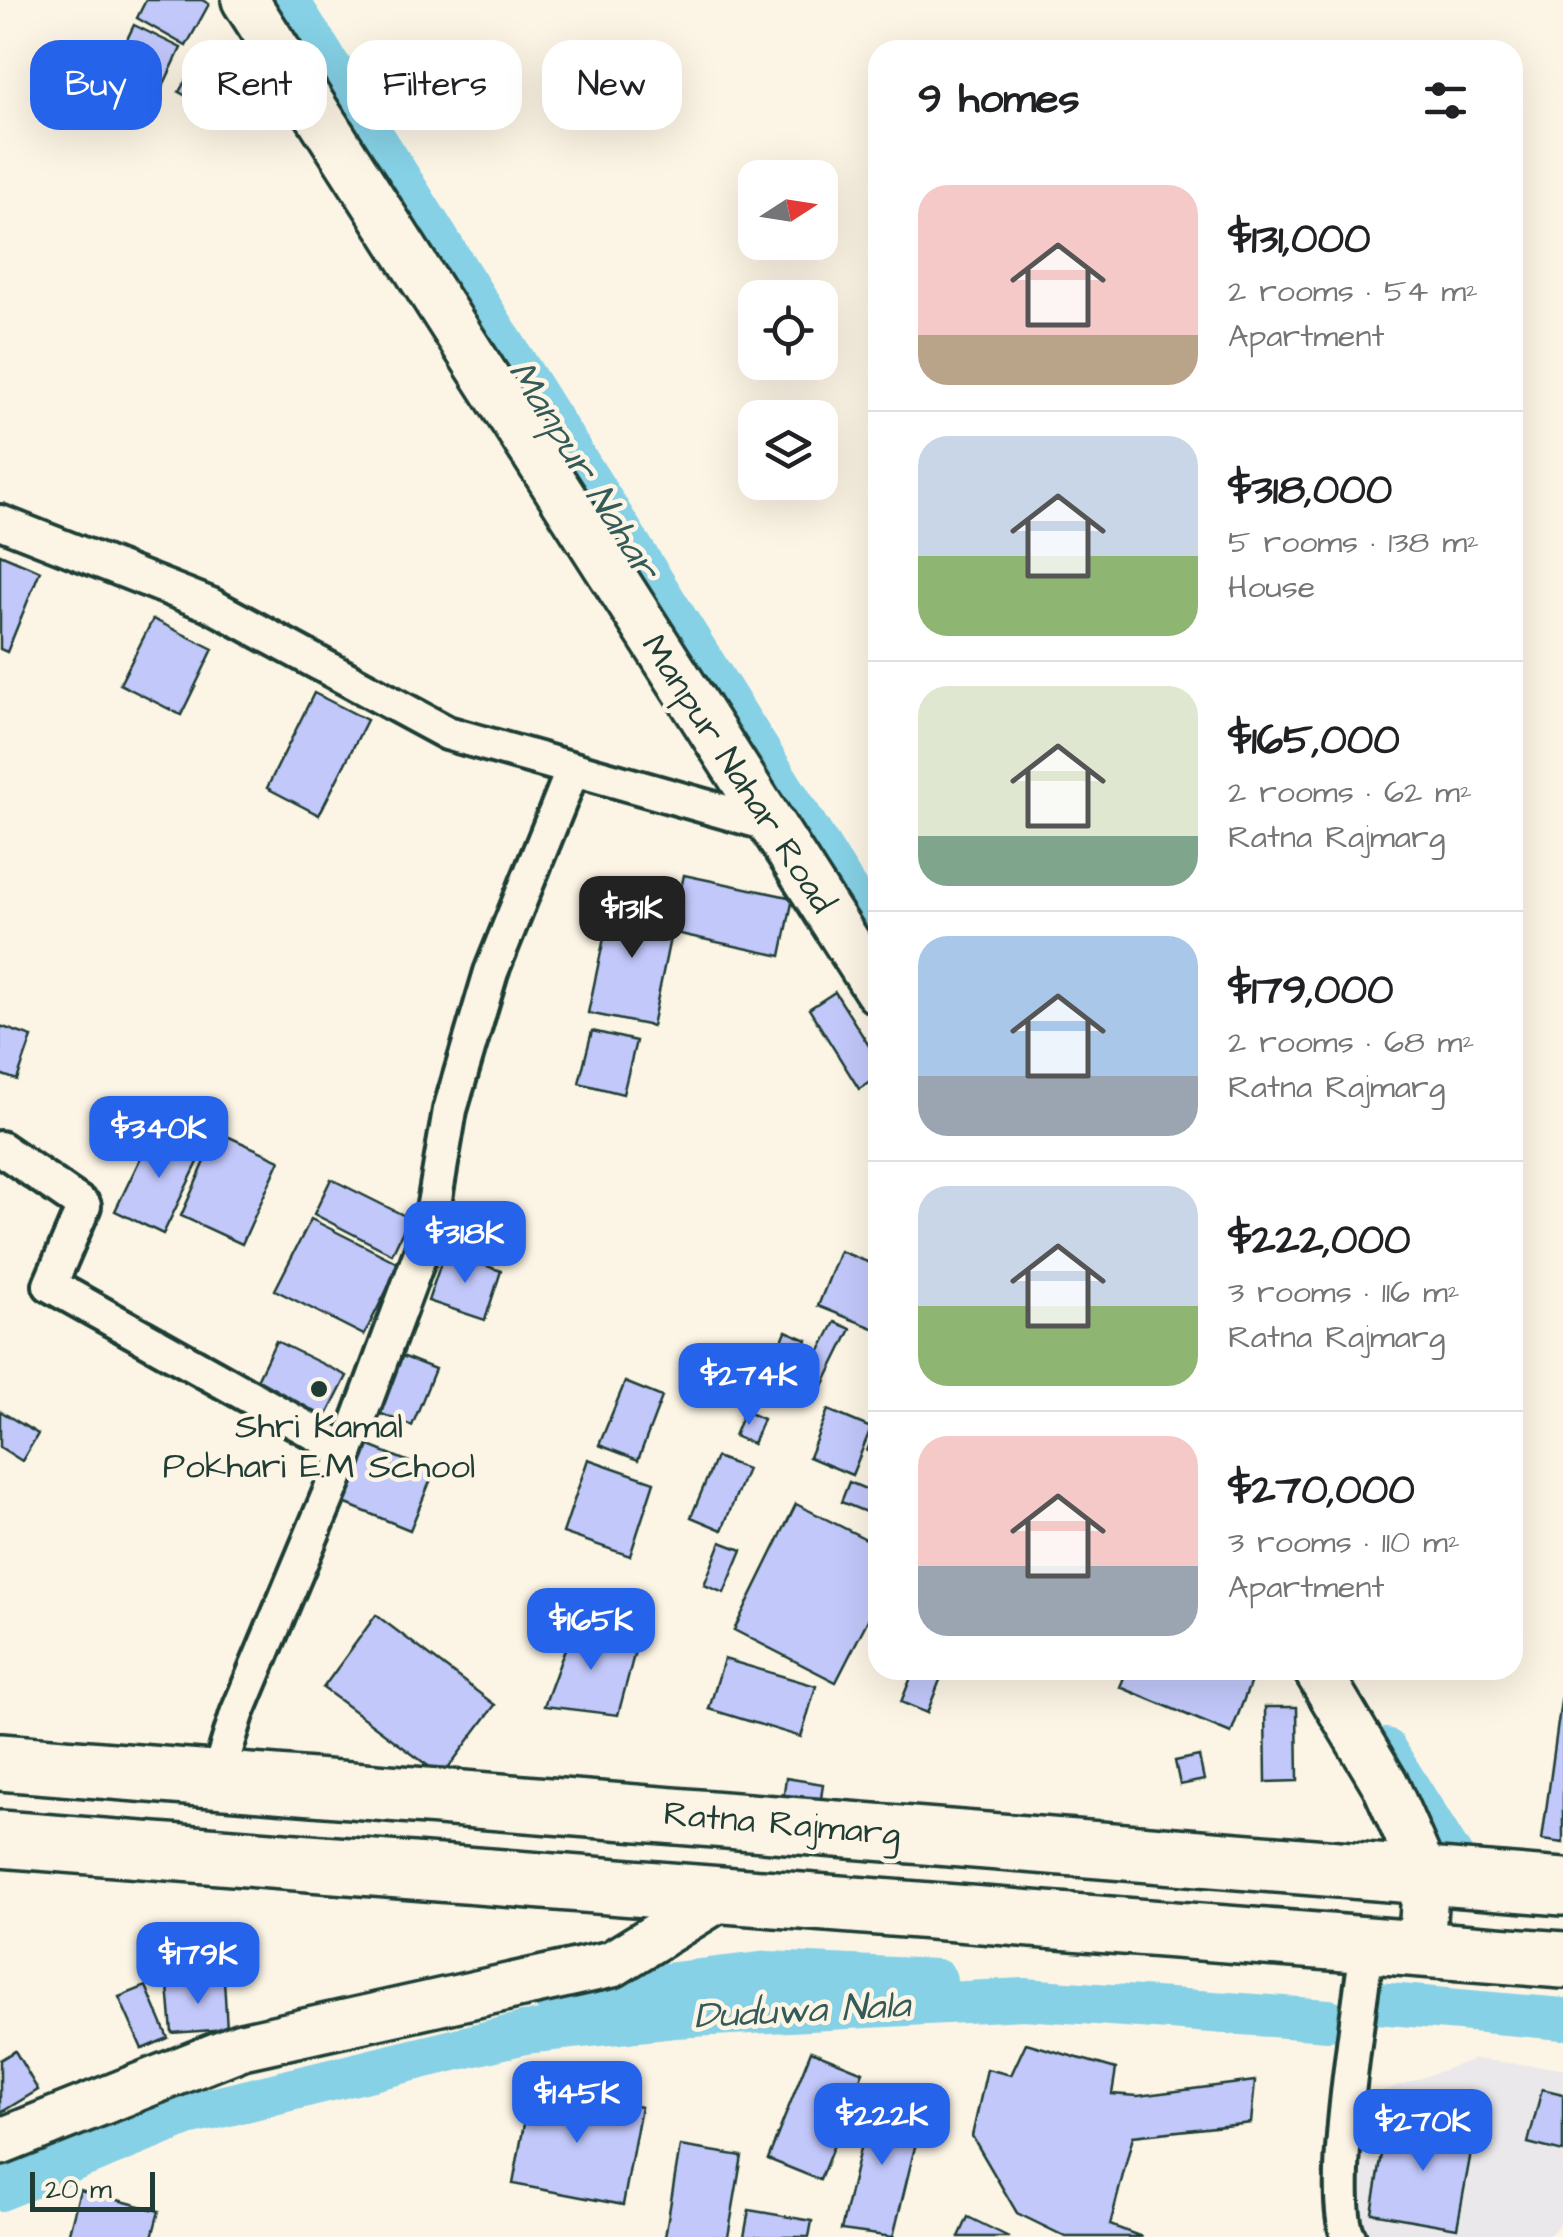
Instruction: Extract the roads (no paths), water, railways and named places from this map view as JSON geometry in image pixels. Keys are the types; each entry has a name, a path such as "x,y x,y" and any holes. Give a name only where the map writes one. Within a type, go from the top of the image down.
{"highway":[{"name":"Ratna Rajmarg","path":"0,1762 1563,1887"},
{"path":"0,1839 1563,1960"}],"street":[{"name":"Manpur Nahar Road","path":"245,0 868,976"},
{"path":"0,522 212,604 446,733 768,824"},
{"path":"217,1780 264,1646 347,1451 430,1228 450,1110 491,972 573,769"},
{"path":"0,1148 84,1206 50,1285 347,1451"},
{"path":"1322,1680 1384,1784 1426,1877 1421,1949"},
{"path":"0,2142 242,2046 612,1964 724,1895"},
{"path":"1349,2237 1342,2225 1345,2142 1367,1947"}],"waterway":[{"name":"Manpur Nahar","path":"288,0 868,924"},
{"name":"Manpur Nahar","path":"1385,1749 1456,1863"},
{"path":"554,1997 768,1972 936,1980"},
{"name":"Duduwa Nala","path":"0,2190 187,2115 524,2033 674,2017 1024,1999 1329,2020"},
{"path":"1366,2002 1563,2019"}],"place":[{"name":"Shri Kamal Pokhari E.M School","path":"319,1389"}]}
